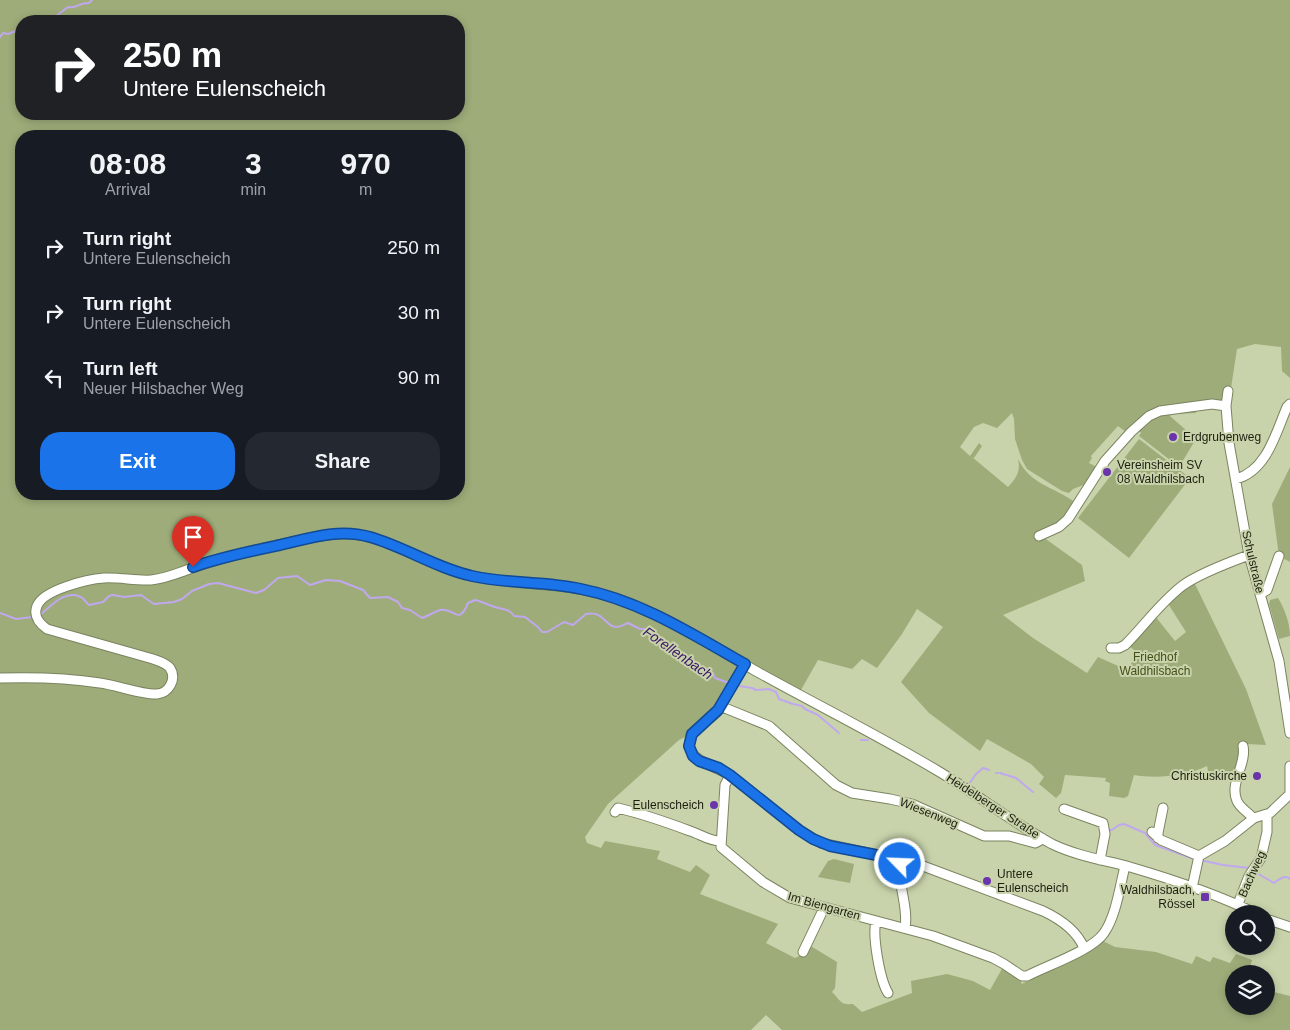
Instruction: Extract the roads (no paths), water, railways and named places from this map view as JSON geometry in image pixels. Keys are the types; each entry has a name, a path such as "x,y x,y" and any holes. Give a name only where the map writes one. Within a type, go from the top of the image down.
{"street":[{"name":"Schulstraße","path":"1228,391 1226,406 1229,443 1249,556 1279,661 1290,732"},
{"path":"1039,536 1059,528 1068,520 1102,465 1131,432 1149,416 1160,412 1212,404 1226,406"},
{"path":"1236,480 1249,474 1262,461 1290,404"},
{"name":"Heidelberger Straße","path":"0,678 84,681 113,685 152,694 163,692 171,684 173,678 171,670 166,665 153,659 46,629 37,618 36,610 40,601 53,592 104,578 158,579 224,557 325,535 344,533 363,535 441,567 473,576 559,585 588,590 616,598 663,618 916,757 1042,838 1071,852 1124,866 1238,904"},
{"path":"1111,648 1124,645 1164,602 1185,584 1249,556"},
{"path":"1260,594 1266,591 1279,556"},
{"path":"745,664 712,717 692,734 689,747 697,759 730,775 799,830 818,842 843,849 902,860 935,870 1048,913 1073,932 1084,948 1099,939 1107,928 1124,866"},
{"name":"Wiesenweg","path":"720,706 769,726 845,791 905,802 984,836 1009,836 1035,843 1042,838"},
{"path":"1243,746 1244,757 1237,782 1236,794 1238,803 1253,818"},
{"path":"1192,888 1199,856 1225,841 1253,818 1267,814 1277,807 1290,793 1290,766"},
{"path":"615,812 618,808 631,811 681,827 712,840 720,841 725,785 730,775"},
{"path":"1163,808 1158,832 1155,835 1199,856"},
{"path":"1064,809 1103,824 1105,834 1100,860"},
{"name":"Bachweg","path":"1238,904 1260,859 1268,826 1267,814"},
{"name":"Im Biengarten","path":"720,841 722,850 774,890 792,899 935,937 993,958 1022,976 1026,976 1084,948"},
{"path":"902,860 900,869 906,919 905,928"},
{"path":"803,952 824,908"},
{"path":"876,921 874,930 880,975 888,993"},
{"path":"1275,921 1290,927"}],"waterway":[{"path":"57,15 68,7 89,3 92,0"},
{"path":"0,37 3,33 8,34 15,31"},
{"name":"Forellenbach","path":"40,615 54,603 69,595 81,597 89,605 103,602 113,595 124,597 141,595 154,604 174,602 182,599 192,591 209,584 218,583 256,593 264,590 278,578 297,576 310,585 326,580 340,581 363,590 370,598 388,597 398,602 402,608 410,610 422,618 440,610 459,615 462,614 468,603 475,600 507,610 514,616 525,617 542,632 547,632 564,622 573,625 586,614 597,615 612,626 618,627 628,623 640,629 648,629 655,639 665,642 675,654 688,657 692,663 713,673 715,678 729,683"},
{"name":"Forellenbach","path":"0,613 16,619 33,617"},
{"name":"Forellenbach","path":"739,686 756,690 769,689 776,692 779,699 802,706 818,715 839,733"},
{"name":"Forellenbach","path":"861,740 868,740"},
{"name":"Forellenbach","path":"969,784 983,768 989,770"},
{"name":"Forellenbach","path":"1000,773 1016,778 1033,792"},
{"path":"1107,830 1112,830 1124,824 1145,833 1155,845 1194,859"},
{"path":"1200,860 1249,868"},
{"path":"1255,872 1274,883 1284,877 1290,879"}],"place":[{"name":"Erdgrubenweg","path":"1173,437"},
{"name":"Vereinsheim SV 08 Waldhilsbach","path":"1107,472"},
{"name":"Christuskirche","path":"1257,776"},
{"name":"Eulenscheich","path":"714,805"},
{"name":"Untere Eulenscheich","path":"987,881"},
{"name":"Waldhilsbach, Rössel","path":"1205,897"}],"park label":[{"name":"Friedhof Waldhilsbach","path":"1155,664"}]}
